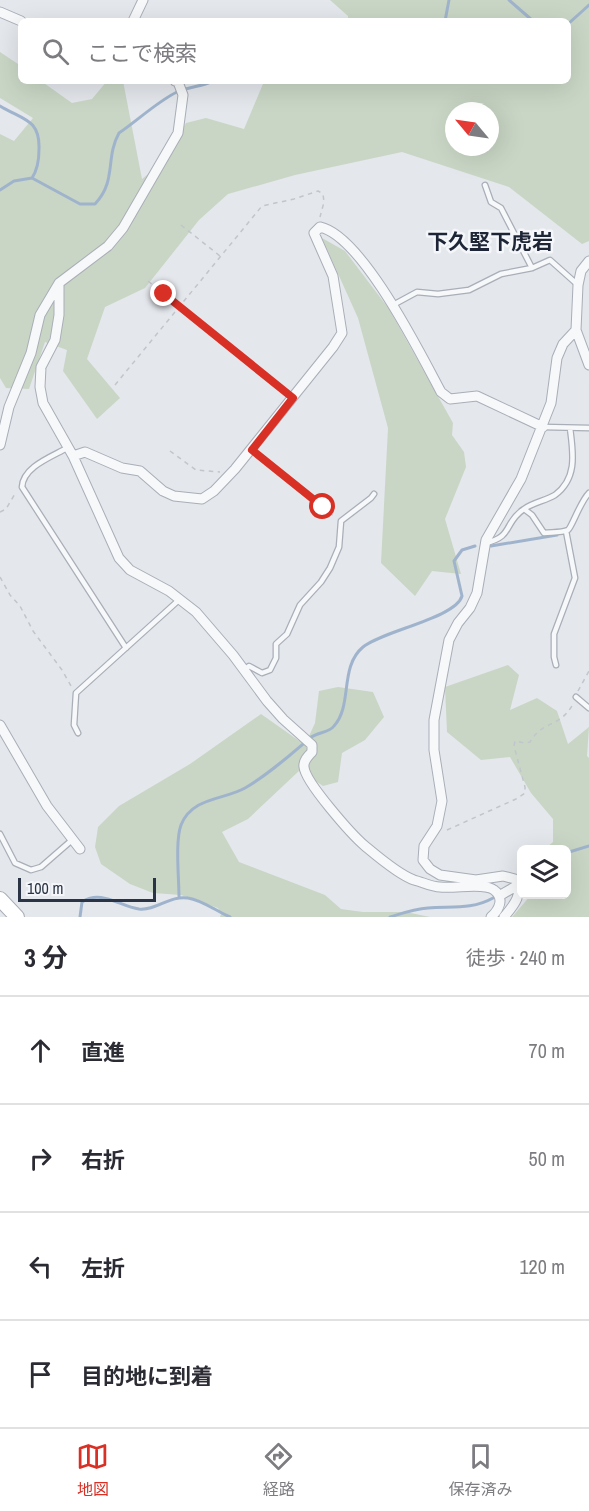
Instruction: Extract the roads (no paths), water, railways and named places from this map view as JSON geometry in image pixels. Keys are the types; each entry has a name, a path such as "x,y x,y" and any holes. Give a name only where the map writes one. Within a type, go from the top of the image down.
{"main road":[{"path":"0,899 17,917"}],"street":[{"path":"134,18 143,0"},
{"path":"0,12 18,20"},
{"path":"0,445 9,407 30,353 40,315 59,283 108,246 123,228 178,133 183,95 178,84"},
{"path":"73,456 85,452 122,468 140,471 164,491 174,496 202,499 214,491 252,450 342,333 333,276 314,233 320,227 330,229 351,248 393,305 441,392 450,399 477,396 543,427"},
{"path":"589,261 581,271 578,285 576,330 589,365"},
{"path":"59,283 59,315 55,340 42,367 40,387 43,403 47,414 73,456 110,540 123,563 130,570 169,591 196,612 267,701 312,745 312,752 304,763 304,770 321,796 370,850 410,878 438,887 489,887 499,896"},
{"path":"517,883 515,879 508,876 476,880 440,875 430,869 423,860 424,846 437,826 442,801 434,750 434,720 449,640 477,593 485,543 521,479 551,403 557,358 563,344 576,330"},
{"path":"0,725 48,806 80,849"},
{"path":"499,896 517,886"},
{"path":"491,917 498,909 499,896"},
{"path":"504,917 518,899"}],"lane":[{"path":"485,185 491,202 501,208 532,268"},
{"path":"393,305 417,292 438,294 469,290 501,274 532,268 550,260 578,285"},
{"path":"543,427 589,428"},
{"path":"485,543 503,537 508,531 510,521 533,503 556,494 569,479 574,459 570,428"},
{"path":"67,447 29,470 22,487 126,648"},
{"path":"524,509 532,515 544,533 566,531 571,527 578,509 589,493"},
{"path":"244,670 249,666 262,673 270,670 276,658 276,644 287,634 300,605 321,582 330,568 339,547 341,521 374,494"},
{"path":"556,665 554,634 575,578 566,531"},
{"path":"78,733 74,725 76,693 180,599"},
{"path":"576,697 589,708"},
{"path":"0,834 15,863 31,870 41,867 74,839"}],"waterway":[{"path":"446,18 449,0"},
{"path":"509,0 530,18"},
{"path":"571,21 589,5"},
{"path":"0,190 14,181 32,178 80,204 95,204 106,187 112,151 119,133 170,96 181,90 205,84"},
{"path":"0,106 28,122 37,132 39,157 32,178"},
{"path":"491,546 557,535"},
{"path":"179,897 178,840 181,825 186,816 209,800 245,788 271,771 313,736 332,728 343,708 348,675 356,655 372,641 433,618 457,604 462,596 454,561 462,550 475,546"},
{"path":"571,851 589,846"},
{"path":"80,917 82,902 96,897 139,909 151,908 175,899 188,898 204,903 230,917"},
{"path":"390,917 423,909 469,906 493,898"}],"district":[{"name":"下久堅下虎岩","path":"490,242"}]}
